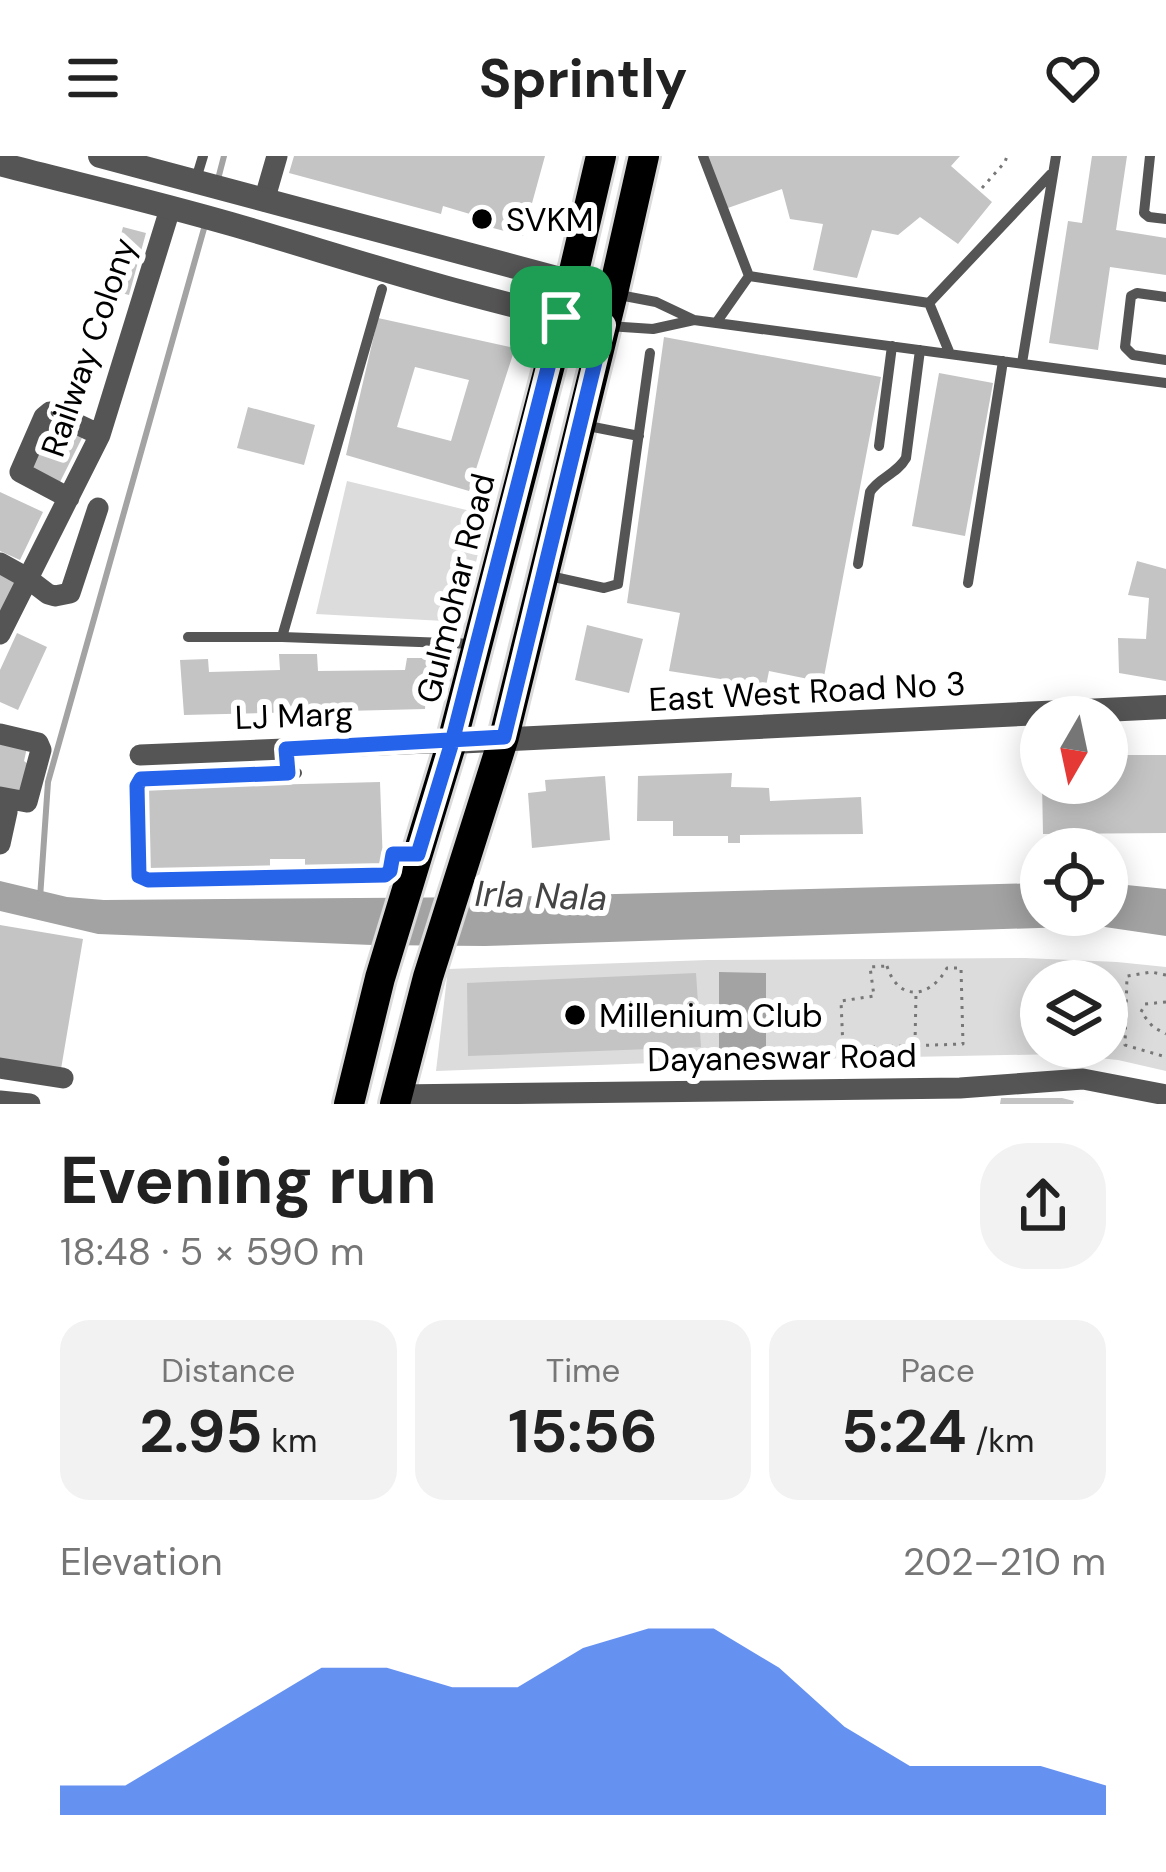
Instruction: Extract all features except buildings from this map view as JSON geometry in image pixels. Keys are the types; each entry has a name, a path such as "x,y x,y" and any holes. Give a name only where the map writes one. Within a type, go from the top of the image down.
{"main road":[{"name":"Gulmohar Road","path":"349,1104 380,979 452,742 602,156"},
{"path":"396,1099 428,977 504,737 644,156"}],"street":[{"path":"100,156 613,293"},
{"path":"264,201 277,156"},
{"path":"0,164 604,325"},
{"name":"Railway Colony","path":"0,634 100,435 178,211"},
{"path":"69,498 20,472 44,417 54,413 100,435"},
{"path":"0,563 49,594 70,592 98,508"},
{"name":"East West Road No 3","path":"452,742 1166,707"},
{"path":"0,734 38,743 41,750 27,802 0,801"},
{"name":"LJ Marg","path":"140,755 452,742"},
{"path":"0,801 7,812 0,844"},
{"path":"0,1068 63,1078"},
{"name":"Dayaneswar Road","path":"396,1099 957,1096 1083,1079 1166,1095"},
{"path":"0,1101 30,1104"}],"lane":[{"path":"203,156 209,185"},
{"path":"703,156 748,276"},
{"path":"1022,363 1056,156"},
{"path":"1150,156 1144,213 1166,219"},
{"path":"929,303 1053,171"},
{"path":"748,276 929,303"},
{"path":"716,323 748,276"},
{"path":"283,637 382,289"},
{"path":"613,293 656,302 694,320 1166,383"},
{"path":"1166,297 1131,296 1125,347 1133,356 1166,360"},
{"path":"929,303 950,353"},
{"path":"604,325 652,329 694,320"},
{"path":"879,446 892,346"},
{"path":"858,564 872,487 906,458 920,350"},
{"path":"543,575 604,588 617,584 650,353"},
{"path":"968,583 1003,361"},
{"path":"580,424 639,436"},
{"path":"188,637 478,644"},
{"path":"286,749 292,773 141,779 137,786 139,876 148,880 385,875 393,854 418,854"}],"path":[{"path":"982,188 1007,156"},
{"path":"887,966 898,988 916,992 932,987 946,968 961,968 963,1044 843,1048 842,1001 874,996 870,967 887,966"},
{"path":"1166,975 1126,976 1125,1045 1166,1057"},
{"path":"915,1046 916,992"},
{"path":"1166,1002 1145,1004 1141,1012 1166,1034"}],"shaded area":[{"path":"347,481 487,515 462,622 316,614"},
{"path":"0,881 67,897 104,900 497,897 1020,884 1020,929 485,946 98,934 0,911"},
{"path":"1128,885 1166,889 1166,936 1128,930"},
{"path":"1025,958 1071,960 1020,960 1020,1055 436,1071 448,969 708,960"},
{"path":"1128,963 1166,967 1166,1071 1128,1062"},
{"path":"719,972 766,973 766,1050 719,1050"}],"waterway":[{"name":"Irla Nala","path":"217,183 224,156"},
{"name":"Irla Nala","path":"40,898 48,782 205,225"}],"place":[{"name":"SVKM","path":"482,219"},
{"name":"Millenium Club","path":"575,1015"}],"route":[{"path":"561,317 452,742 418,854 393,854 385,875 142,879 137,786 141,779 288,773 286,749 452,742 504,737 604,325 561,317"}]}
